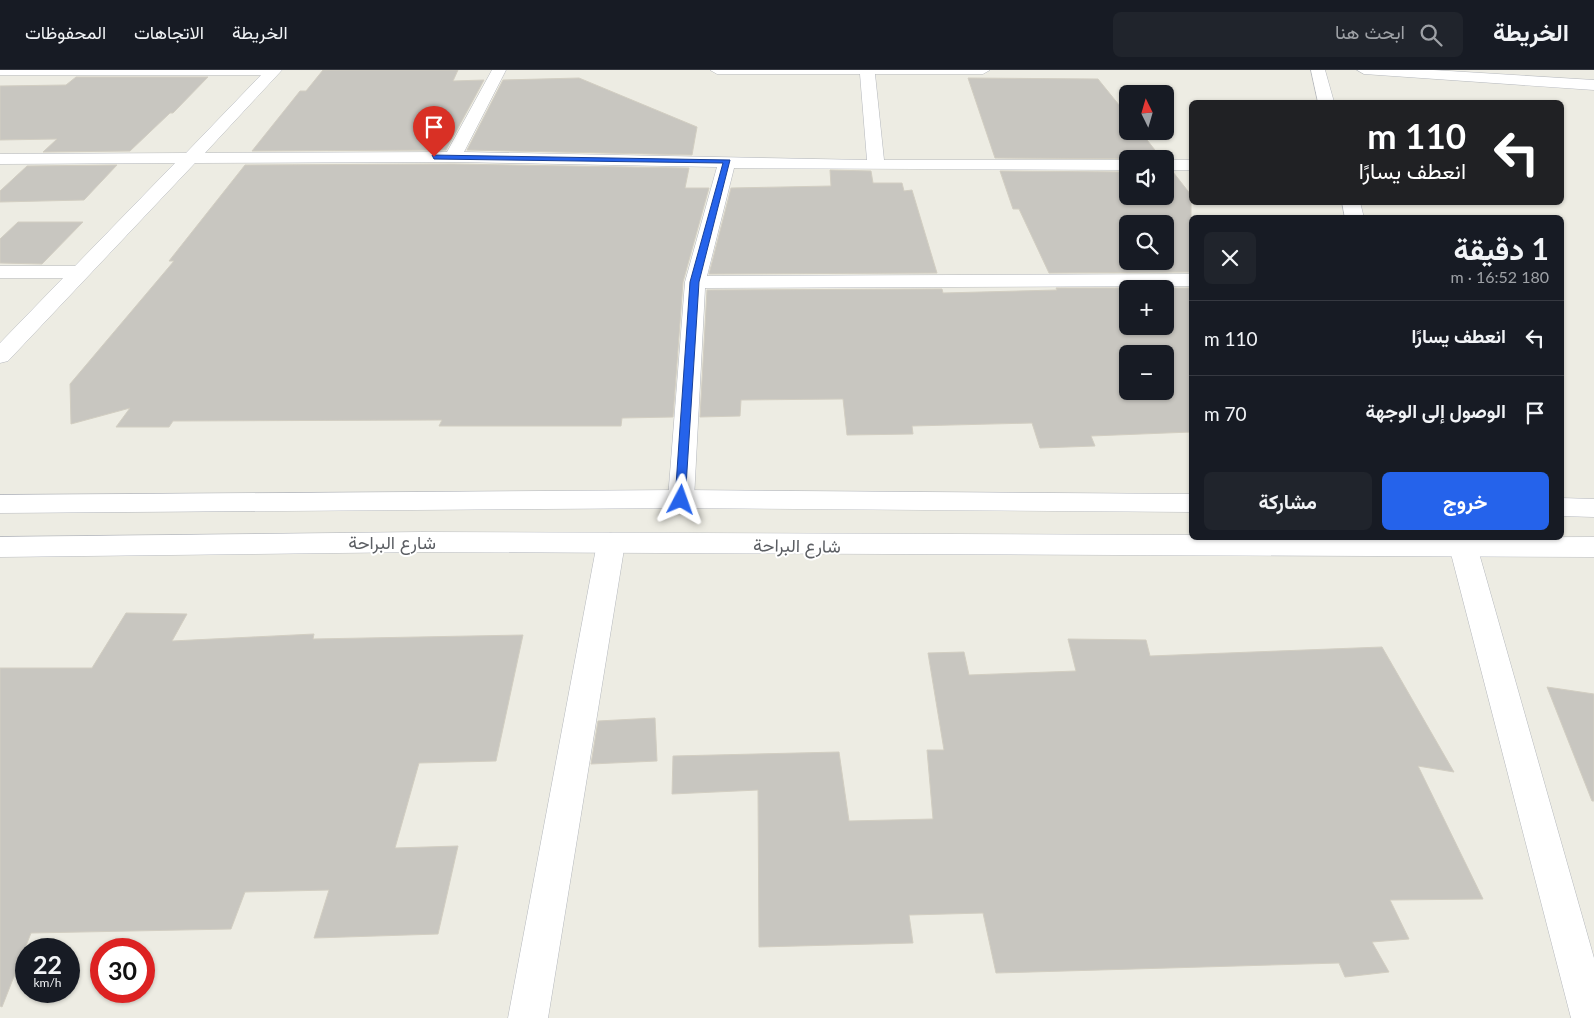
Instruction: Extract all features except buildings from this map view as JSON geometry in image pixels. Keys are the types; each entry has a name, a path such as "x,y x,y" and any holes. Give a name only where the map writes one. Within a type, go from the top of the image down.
{"street":[{"path":"0,70 274,70"},
{"path":"0,356 274,70"},
{"path":"453,157 499,70"},
{"path":"717,70 983,70"},
{"path":"867,70 876,165"},
{"path":"1318,70 1326,100"},
{"path":"1364,70 1594,85"},
{"path":"0,159 453,157 876,165 1119,165"},
{"path":"681,500 695,282 727,161"},
{"path":"1174,165 1189,165"},
{"path":"0,272 79,272"},
{"path":"695,282 1189,280"},
{"path":"0,504 681,500 1189,503"},
{"path":"1564,508 1594,508"},
{"name":"شارع البراحة","path":"0,547 421,542 1594,547"},
{"path":"528,1018 611,543"},
{"path":"1463,546 1591,1018"}],"route":[{"path":"434,157 727,161 695,282 681,500"}]}
